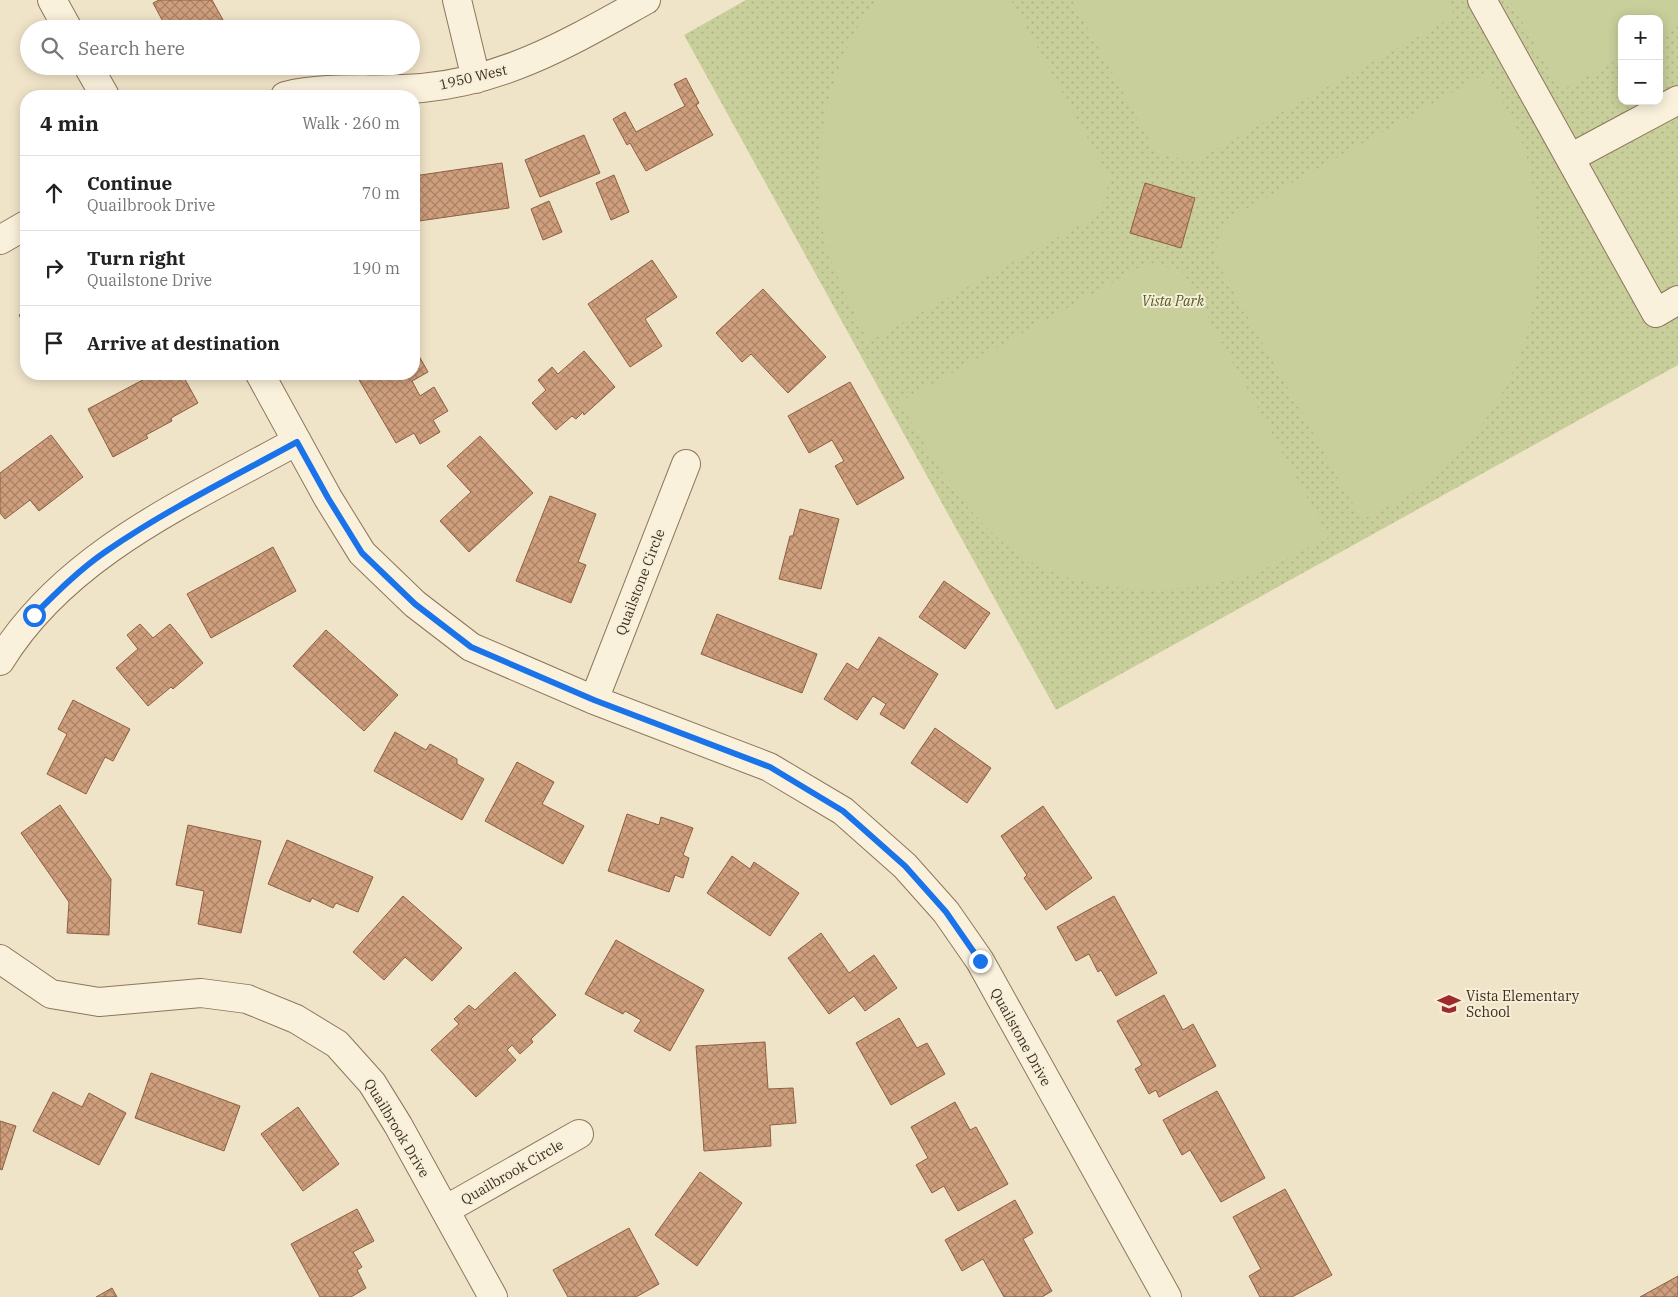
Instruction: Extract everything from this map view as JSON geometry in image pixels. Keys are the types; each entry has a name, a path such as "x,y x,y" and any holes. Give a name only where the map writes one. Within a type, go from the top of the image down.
{"street":[{"path":"52,0 63,20"},
{"path":"457,0 476,78"},
{"name":"1950 West","path":"319,90 422,88 510,70 558,49 646,0"},
{"path":"1482,0 1656,313 1678,300"},
{"path":"93,75 102,90"},
{"path":"1570,158 1678,100"},
{"path":"0,240 20,229"},
{"name":"Quailstone Drive","path":"263,380 328,498 362,553 415,604 471,647 594,700 770,767 843,811 905,866 946,912 980,961 1167,1297"},
{"path":"0,661 34,615 67,582 104,552 167,514 297,442"},
{"name":"Quailstone Circle","path":"594,700 686,464"},
{"name":"Quailbrook Drive","path":"0,959 50,994 99,1002 201,993 247,999 296,1019 337,1044 372,1083 493,1297"},
{"name":"Quailbrook Circle","path":"445,1210 579,1134"}],"green space":[{"name":"Vista Park","path":"746,0 1678,0 1678,365 1056,710 684,35"},
{"path":"876,0 1011,0 1110,178 1100,214 868,342 831,260 823,232 819,203 818,173 826,111 835,80 846,51 860,24"},
{"path":"1072,0 1445,0 1455,16 1193,162 1156,152"},
{"path":"1510,0 1678,0 1678,26 1663,34 1663,15 1618,15 1618,59 1561,91"},
{"path":"1487,73 1521,138 1533,185 1537,222 1538,262 1534,299 1526,335 1514,369 1497,402 1476,432 1451,461 1414,492 1362,520 1214,257 1225,221"},
{"path":"1149,262 1183,272 1329,537 1264,569 1206,585 1174,589 1108,586 1077,580 1048,570 1021,556 983,524 967,506 938,466 900,402"}],"building":[{"path":"159,0 212,0 223,20 162,20 153,3"},
{"path":"686,78 699,103 696,105 713,135 646,171 630,143 627,145 613,119 625,112 636,132 685,106 674,84"},
{"path":"584,135 600,173 540,197 525,160"},
{"path":"502,163 509,208 420,221 420,175"},
{"path":"614,175 629,212 611,220 596,183"},
{"path":"1145,183 1195,198 1181,248 1130,233"},
{"path":"549,201 562,232 543,240 531,209"},
{"path":"652,260 677,297 645,319 662,346 630,367 588,304"},
{"path":"763,289 826,357 788,393 751,354 742,362 716,333"},
{"path":"584,351 615,387 584,415 583,412 576,419 572,416 556,430 532,403 546,390 538,380 552,367 558,374"},
{"path":"420,358 428,372 420,376"},
{"path":"143,380 185,380 198,403 171,418 172,421 146,435 148,438 113,457 88,409"},
{"path":"359,380 414,380 412,381 420,396 434,387 448,411 433,420 440,432 420,444 414,433 396,443"},
{"path":"850,382 904,478 857,505 835,466 844,461 832,440 809,453 788,416"},
{"path":"51,435 83,477 39,511 30,500 5,519 0,513 0,473"},
{"path":"480,436 533,493 469,552 440,521 471,492 447,466"},
{"path":"550,496 596,514 578,562 586,565 571,603 516,581"},
{"path":"800,509 839,519 821,589 779,579 790,536 793,536"},
{"path":"273,547 296,591 211,638 187,594"},
{"path":"944,581 990,613 965,649 919,617"},
{"path":"717,614 817,654 802,693 701,654"},
{"path":"140,624 153,638 170,624 203,663 173,689 171,687 148,706 116,668 138,649 127,635"},
{"path":"326,630 398,695 364,731 293,666"},
{"path":"879,637 938,674 904,729 880,714 886,704 873,696 857,720 824,699 847,663 858,670"},
{"path":"73,700 130,729 113,761 105,757 86,794 47,774 67,734 58,729"},
{"path":"935,728 991,768 967,803 911,763"},
{"path":"395,732 426,750 430,744 457,759 457,764 484,779 462,820 374,771"},
{"path":"517,762 554,782 542,804 584,826 563,864 485,821"},
{"path":"60,805 111,879 109,935 67,933 69,902 21,833"},
{"path":"1043,806 1092,878 1046,910 1024,878 1027,875 1001,836"},
{"path":"627,814 659,825 661,817 693,828 683,855 689,858 683,878 675,875 669,892 608,871"},
{"path":"188,825 261,841 241,933 198,924 204,891 176,885"},
{"path":"287,840 373,877 358,912 336,903 333,908 312,898 310,902 268,884"},
{"path":"732,856 750,869 754,862 799,893 770,936 707,893"},
{"path":"403,896 462,948 432,981 405,957 384,980 353,952"},
{"path":"1114,896 1157,973 1116,996 1101,970 1098,972 1089,954 1076,961 1057,927"},
{"path":"821,933 849,973 874,955 897,988 865,1011 854,996 829,1014 788,958"},
{"path":"616,940 704,990 670,1051 634,1031 641,1020 625,1011 623,1014 585,994"},
{"path":"515,972 556,1015 531,1039 533,1042 520,1054 512,1045 507,1050 516,1060 476,1097 431,1050 459,1024 454,1019 469,1005 475,1010"},
{"path":"1164,995 1183,1030 1193,1024 1216,1066 1159,1097 1156,1090 1149,1094 1135,1069 1142,1065 1117,1021"},
{"path":"899,1018 917,1048 927,1043 945,1074 891,1105 856,1043"},
{"path":"765,1042 768,1089 793,1088 796,1123 770,1125 771,1146 704,1151 696,1046"},
{"path":"151,1073 240,1106 224,1151 135,1118"},
{"path":"1217,1091 1265,1178 1221,1202 1190,1150 1182,1155 1163,1120"},
{"path":"53,1092 82,1107 89,1093 126,1113 99,1165 33,1131"},
{"path":"955,1102 970,1130 976,1127 1008,1184 958,1211 944,1186 932,1193 916,1165 928,1158 911,1127"},
{"path":"298,1107 339,1164 303,1191 261,1134"},
{"path":"0,1121 16,1126 2,1170 0,1169"},
{"path":"700,1172 742,1203 697,1266 655,1235"},
{"path":"1285,1189 1332,1275 1292,1297 1260,1297 1249,1276 1261,1269 1233,1217"},
{"path":"1015,1200 1033,1233 1023,1239 1052,1291 1042,1297 1004,1297 983,1259 962,1271 945,1240"},
{"path":"357,1209 374,1241 353,1252 362,1267 357,1270 366,1288 351,1297 320,1297 291,1244"},
{"path":"629,1228 659,1284 636,1297 568,1297 553,1270"},
{"path":"1678,1276 1678,1297 1640,1297"},
{"path":"112,1288 117,1297 96,1297"}],"place":[{"name":"Vista Elementary School","path":"1449,1004"}],"route":[{"path":"34,615 67,582 104,552 167,514 297,442 328,498 362,553 415,604 471,647 594,700 770,767 843,811 905,866 946,912 980,961"}]}
